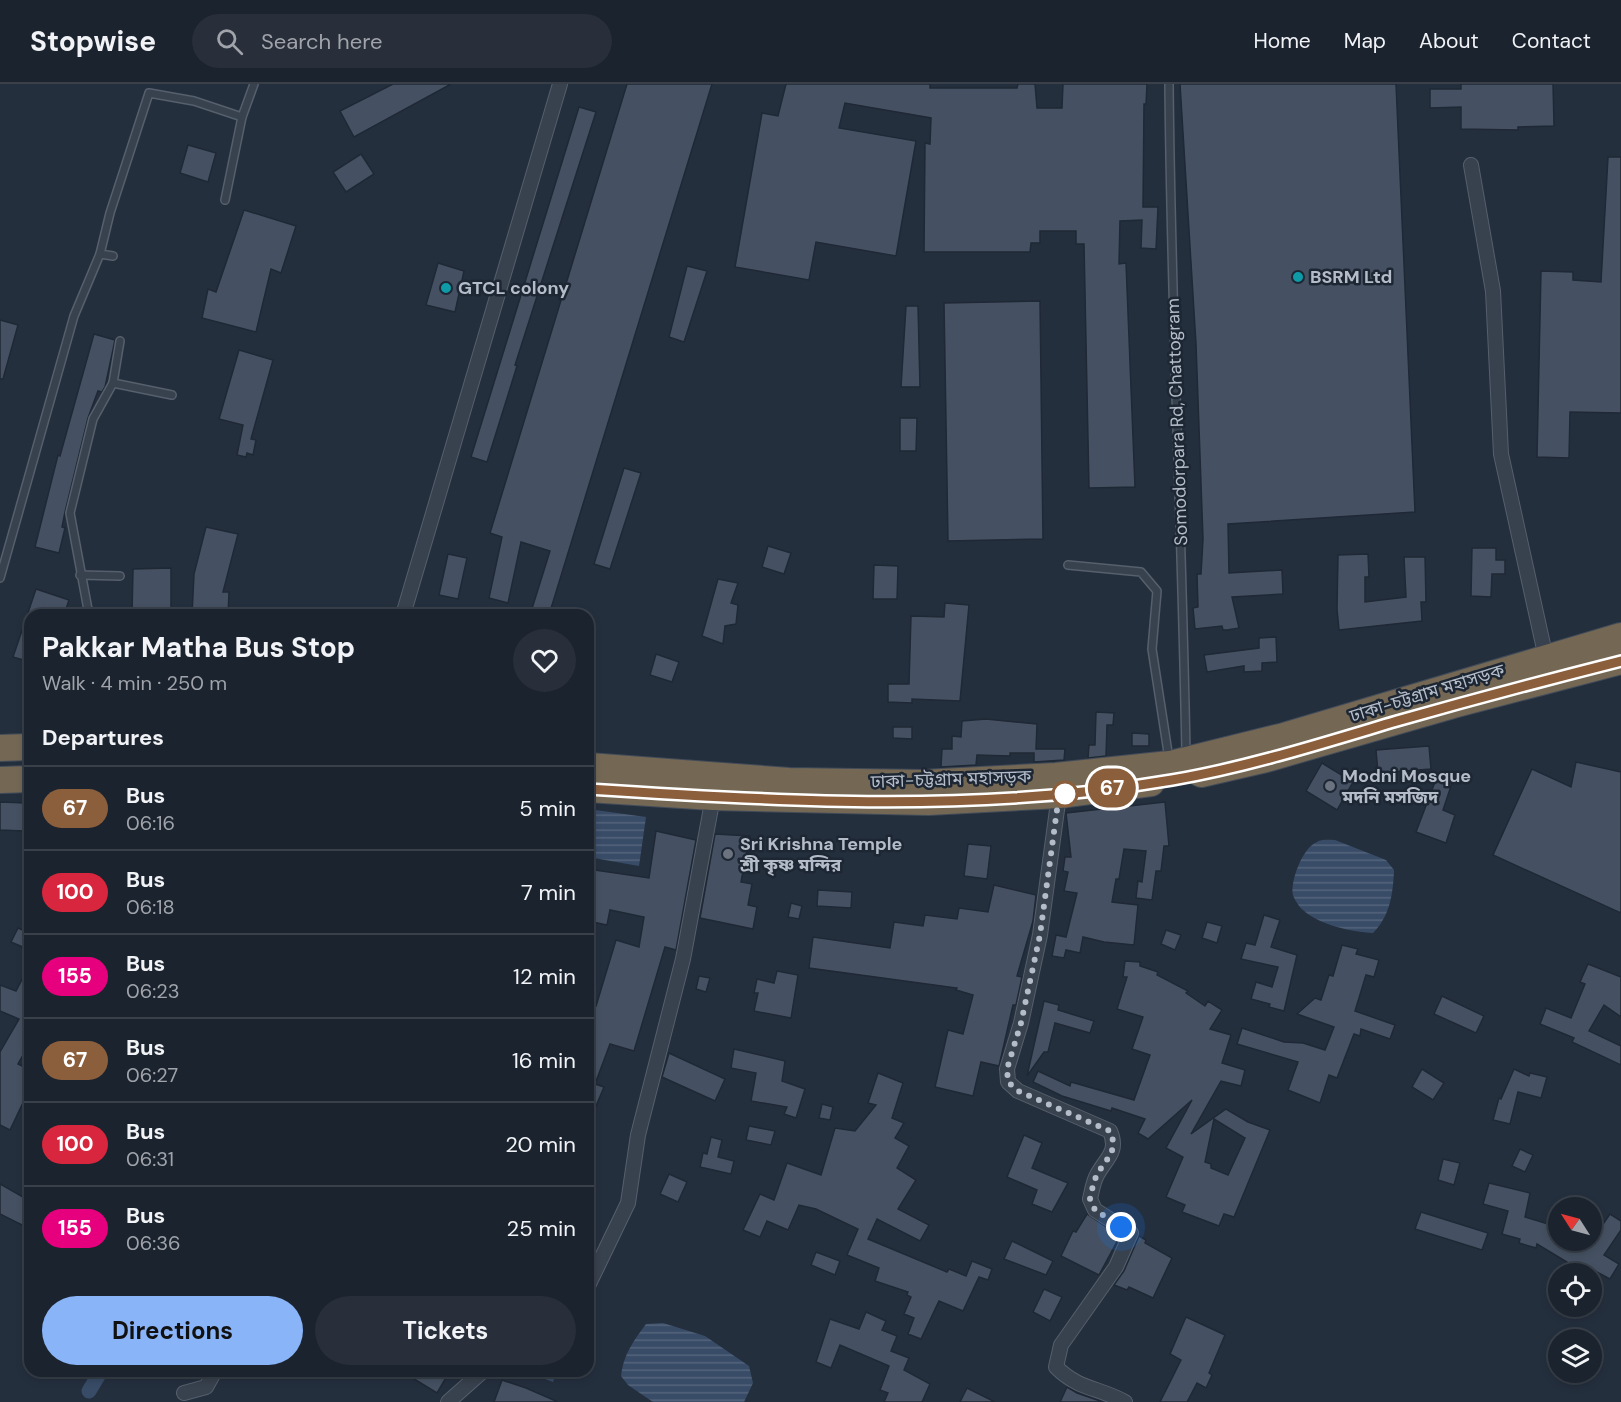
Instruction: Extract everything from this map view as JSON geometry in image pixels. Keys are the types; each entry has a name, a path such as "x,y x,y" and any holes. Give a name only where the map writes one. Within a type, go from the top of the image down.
{"highway":[{"name":"ঢাকা-চট্টগ্রাম মহাসড়ক","path":"594,766 789,781 923,783 1056,776 1178,762 1284,736 1621,636"},
{"name":"ঢাকা-চট্টগ্রাম মহাসড়ক","path":"594,789 713,797 928,802 1059,795 1173,780 1266,759 1453,705 1621,661"},
{"path":"0,748 24,747"},
{"path":"0,780 24,779"}],"street":[{"path":"405,609 560,84"},
{"path":"1471,165 1493,291 1501,454 1545,658"},
{"path":"1059,795 1040,935 1021,1023 1007,1069 1008,1082 1018,1091 1110,1131 1115,1141 1114,1152 1096,1176 1090,1199 1095,1210 1131,1233 1116,1267 1061,1345 1056,1366 1081,1387 1101,1390 1126,1402"},
{"path":"594,1274 628,1203 638,1135 683,959 713,797"},
{"path":"184,1393 206,1387 212,1377"},
{"path":"448,1402 476,1377"}],"lane":[{"path":"225,200 242,117 254,84"},
{"name":"Somodorpara Rd, Chattogram","path":"1169,84 1170,254 1182,529 1178,762"},
{"path":"0,578 74,316 100,254 110,213 149,93 194,101 242,117"},
{"path":"100,254 113,256"},
{"path":"88,609 70,513 93,419 113,383 120,341"},
{"path":"113,383 172,395"},
{"path":"1068,565 1141,572 1157,591 1152,649 1178,762"},
{"path":"80,575 120,576"}],"water":[{"path":"594,810 646,817 639,866 594,858"},
{"path":"1335,840 1386,860 1394,870 1390,904 1373,933 1346,929 1318,920 1302,909 1294,897 1296,873 1307,850 1319,841"},
{"path":"663,1323 705,1336 749,1366 753,1383 744,1402 653,1402 628,1385 621,1376 630,1348 646,1324"},
{"path":"540,1377 555,1377 553,1382"}],"building":[{"path":"393,84 451,84 354,137 340,111"},
{"path":"627,84 712,84 551,609 532,609 550,551 521,542 508,603 489,598 502,537 490,533"},
{"path":"786,84 930,84 930,88 1017,88 1018,84 1035,84 1037,108 1062,108 1063,84 1147,84 1146,104 1144,104 1143,207 1158,207 1156,249 1141,248 1142,220 1120,221 1119,264 1126,263 1135,487 1089,488 1084,244 1076,244 1076,231 1040,231 1040,243 1031,243 1030,252 924,252 925,143 930,144 931,118 845,103 839,128 916,141 896,256 816,242 809,280 735,267 762,113 778,116"},
{"name":"BSRM Ltd","path":"1180,84 1396,84 1415,512 1228,524 1229,573 1282,570 1283,594 1232,597 1239,628 1227,630 1223,630 1222,626 1195,629 1193,608 1198,607 1197,574 1201,574 1203,539 1196,344"},
{"path":"1461,84 1553,84 1554,126 1518,127 1518,130 1461,129 1461,107 1430,108 1430,89 1461,89"},
{"path":"579,107 596,112 515,365 517,366 487,462 471,457"},
{"path":"188,145 216,153 208,182 180,173"},
{"path":"361,154 374,174 346,192 333,172"},
{"path":"1608,157 1621,157 1621,413 1570,412 1569,458 1537,457 1541,271 1573,272 1573,280 1601,282"},
{"path":"244,210 296,226 281,273 271,269 256,332 202,318 208,289 216,292"},
{"name":"GTCL colony","path":"438,263 464,271 455,312 426,305"},
{"path":"687,266 707,271 684,342 669,337"},
{"path":"1040,301 1043,539 948,541 944,303"},
{"path":"906,306 918,306 920,387 901,387"},
{"path":"0,320 18,325 3,379 0,379"},
{"path":"94,334 115,340 105,387 102,392 98,391 88,418 65,512 62,527 65,528 59,553 35,547 58,455 60,456"},
{"path":"239,350 273,360 251,439 256,440 253,455 247,453 246,457 237,455 243,425 219,419"},
{"path":"900,418 917,418 916,451 900,451"},
{"path":"624,468 641,473 610,569 594,564"},
{"path":"206,527 238,534 223,592 229,592 228,609 192,609 194,574"},
{"path":"768,546 791,553 784,574 762,567"},
{"path":"1472,548 1496,548 1496,560 1505,560 1505,574 1492,574 1491,597 1471,596"},
{"path":"448,554 467,558 458,599 439,595"},
{"path":"1368,554 1369,577 1365,577 1365,602 1406,597 1404,557 1425,557 1426,602 1421,602 1422,621 1339,630 1338,555"},
{"path":"874,565 898,566 897,599 873,599"},
{"path":"171,568 171,609 132,609 133,569"},
{"path":"718,579 738,583 731,603 738,605 736,624 725,626 723,644 702,636"},
{"path":"36,589 69,600 66,609 29,609"},
{"path":"945,603 969,605 960,701 912,699 912,703 888,702 888,684 909,684 911,616 944,617"},
{"path":"24,624 24,660 13,657"},
{"path":"1276,637 1277,662 1262,663 1262,671 1244,672 1244,666 1207,672 1204,655 1259,648 1259,638"},
{"path":"656,654 679,662 672,682 650,675"},
{"path":"1096,712 1114,713 1113,725 1107,725 1106,756 1088,758 1089,745 1095,745"},
{"path":"986,719 1037,724 1036,749 1065,749 1064,760 1034,762 1034,753 1010,753 1010,756 977,755 976,765 941,767 942,749 952,749 952,736 961,737 962,721"},
{"path":"893,727 912,727 912,739 893,738"},
{"path":"1132,733 1149,734 1149,746 1132,746"},
{"path":"1429,746 1431,769 1378,773 1376,750"},
{"path":"1576,762 1621,772 1621,913 1493,855 1532,769 1571,787"},
{"name":"Modni Mosque মদনি মসজিদ","path":"1322,763 1353,782 1337,810 1306,791"},
{"path":"1438,774 1454,777 1443,810 1455,815 1446,843 1416,832"},
{"path":"0,802 24,803 24,831 0,830"},
{"path":"1165,802 1169,846 1164,846 1161,871 1156,871 1152,900 1136,898 1138,881 1142,882 1146,851 1124,849 1119,879 1116,879 1112,902 1138,905 1134,945 1083,937 1080,953 1066,950 1064,958 1052,956 1056,935 1066,937 1077,893 1064,891 1068,872 1063,871 1065,857 1071,857 1066,813"},
{"path":"656,831 696,840 676,950 665,947 634,1051 610,1044 595,1084 604,1087 594,1111 594,1006 596,1006 616,940 639,947 644,917 610,910 607,925 594,922 594,870 649,878"},
{"path":"715,834 750,836 741,882 752,884 748,905 757,907 753,929 700,918"},
{"path":"968,844 991,846 987,879 964,876"},
{"path":"994,885 1036,895 1033,921 1017,976 1022,977 1016,1005 1013,1005 999,1066 981,1062 973,1096 935,1087 948,1030 963,1034 973,995 956,990 957,988 809,968 813,937 890,948 894,922 923,926 925,915 957,919 959,908 988,912"},
{"path":"818,890 852,892 851,908 817,906"},
{"path":"791,903 802,906 799,919 788,917"},
{"path":"1264,915 1280,920 1271,947 1297,955 1284,1011 1251,999 1256,982 1272,987 1278,967 1241,959 1246,943 1255,945"},
{"path":"1207,922 1222,926 1217,943 1202,938"},
{"path":"18,928 24,930 24,948 11,942"},
{"path":"1166,930 1181,935 1175,950 1161,944"},
{"path":"1342,945 1358,949 1356,954 1379,960 1374,977 1366,975 1355,1011 1395,1025 1390,1039 1361,1029 1360,1036 1354,1034 1337,1078 1329,1075 1320,1103 1288,1090 1298,1062 1237,1044 1242,1028 1284,1042 1303,1043 1325,1050 1334,1027 1297,1014 1315,998 1321,1000 1329,975 1333,976"},
{"path":"1125,961 1140,962 1140,966 1158,972 1157,975 1188,991 1186,993 1205,1006 1208,1001 1222,1010 1210,1029 1231,1035 1222,1063 1245,1070 1241,1086 1221,1081 1191,1134 1226,1109 1248,1122 1270,1130 1234,1217 1224,1214 1219,1226 1182,1212 1185,1205 1166,1197 1183,1157 1166,1148 1192,1100 1148,1139 1138,1133 1145,1119 1062,1096 1033,1082 1038,1071 1070,1086 1071,1082 1134,1100 1150,1055 1132,1049 1143,1017 1117,1009 1127,977 1123,977","holes":["1214,1119 1245,1138 1228,1175 1211,1168 1211,1164 1205,1162"]},
{"path":"1588,964 1621,977 1621,1017 1604,1005 1589,1031 1621,1046 1621,1065 1572,1042 1574,1038 1540,1024 1546,1008 1571,1018 1585,984 1580,982"},
{"path":"777,971 798,975 791,1018 754,1011 758,993 754,993 757,979 774,983"},
{"path":"24,976 24,1054 18,1064 24,1067 24,1101 10,1130 0,1125 0,1052 19,1019 0,1011 0,985 16,991"},
{"path":"699,976 710,978 706,992 696,989"},
{"path":"1442,996 1484,1016 1476,1033 1434,1014"},
{"path":"1044,1001 1059,1005 1058,1010 1094,1021 1090,1033 1055,1023 1048,1052 1044,1052 1027,1076"},
{"path":"734,1049 785,1061 782,1081 805,1089 796,1118 784,1114 787,1107 751,1101 756,1073 731,1068"},
{"path":"669,1053 725,1079 715,1101 662,1077"},
{"path":"1422,1069 1444,1083 1433,1100 1412,1087"},
{"path":"1514,1069 1529,1076 1530,1073 1547,1077 1541,1098 1518,1092 1510,1124 1493,1120 1499,1098 1501,1099"},
{"path":"878,1073 903,1083 892,1118 904,1123 895,1138 909,1146 897,1168 916,1180 898,1209 929,1225 920,1241 877,1219 868,1239 947,1272 949,1269 966,1276 972,1261 992,1269 988,1280 979,1277 963,1311 939,1301 921,1339 908,1334 914,1318 904,1314 911,1297 907,1295 908,1292 875,1281 879,1268 847,1255 858,1229 816,1209 799,1205 788,1230 767,1221 760,1237 743,1230 760,1194 774,1200 787,1163 821,1175 835,1128 855,1131 876,1105 868,1103"},
{"path":"822,1104 833,1107 830,1120 819,1118"},
{"path":"749,1126 775,1131 771,1145 746,1140"},
{"path":"1024,1135 1042,1143 1032,1168 1068,1183 1052,1212 1032,1204 1037,1190 1007,1177"},
{"path":"711,1137 722,1140 718,1157 734,1161 731,1174 700,1167 703,1153 707,1154"},
{"path":"1520,1149 1533,1155 1525,1172 1512,1166"},
{"path":"1443,1159 1460,1163 1454,1185 1438,1180"},
{"path":"669,1174 687,1182 678,1202 660,1194"},
{"path":"1489,1183 1530,1193 1525,1217 1548,1224 1548,1251 1537,1244 1536,1248 1519,1243 1520,1239 1502,1234 1508,1211 1483,1204"},
{"path":"0,1184 24,1198 24,1226 0,1214"},
{"path":"1421,1212 1488,1233 1482,1250 1415,1229"},
{"path":"1087,1214 1120,1236 1099,1275 1061,1256 1073,1231 1076,1232"},
{"path":"1610,1214 1621,1221 1621,1230 1604,1255 1619,1264 1610,1279 1602,1275 1602,1263 1568,1263 1549,1251 1602,1251 1602,1226"},
{"path":"1139,1236 1146,1240 1145,1243 1172,1258 1153,1298 1129,1287 1127,1290 1114,1285 1124,1271"},
{"path":"1012,1241 1053,1261 1046,1275 1004,1259"},
{"path":"816,1252 840,1261 835,1275 811,1265"},
{"path":"1044,1289 1062,1297 1050,1321 1033,1312"},
{"path":"866,1312 886,1321 882,1330 897,1336 891,1351 909,1358 904,1370 930,1384 922,1402 884,1402 888,1393 880,1390 889,1366 840,1345 831,1368 816,1362 830,1319 859,1329"},
{"path":"1186,1317 1225,1335 1209,1373 1212,1375 1206,1388 1197,1383 1187,1402 1160,1402 1181,1360 1170,1354"},
{"path":"411,1377 446,1377 437,1393"},
{"path":"502,1380 526,1388 558,1402 494,1402"},
{"path":"1067,1387 1077,1393 1103,1402 1060,1402"},
{"path":"967,1388 995,1402 960,1402"}],"waterway":[{"path":"89,1391 97,1377"}],"bus line":[{"name":"67","path":"594,789 713,797 928,802 1059,795 1173,780 1266,759 1453,705 1621,661"}],"place":[{"name":"BSRM Ltd","path":"1298,277"},
{"name":"GTCL colony","path":"446,288"},
{"name":"Modni Mosque মদনি মসজিদ","path":"1330,786"},
{"name":"Sri Krishna Temple শ্রী কৃষ্ণ মন্দির","path":"728,854"}],"route":[{"path":"1065,794 1059,795 1040,935 1021,1023 1007,1069 1008,1082 1018,1091 1110,1131 1115,1141 1114,1152 1096,1176 1090,1199 1095,1210 1121,1227"}]}
